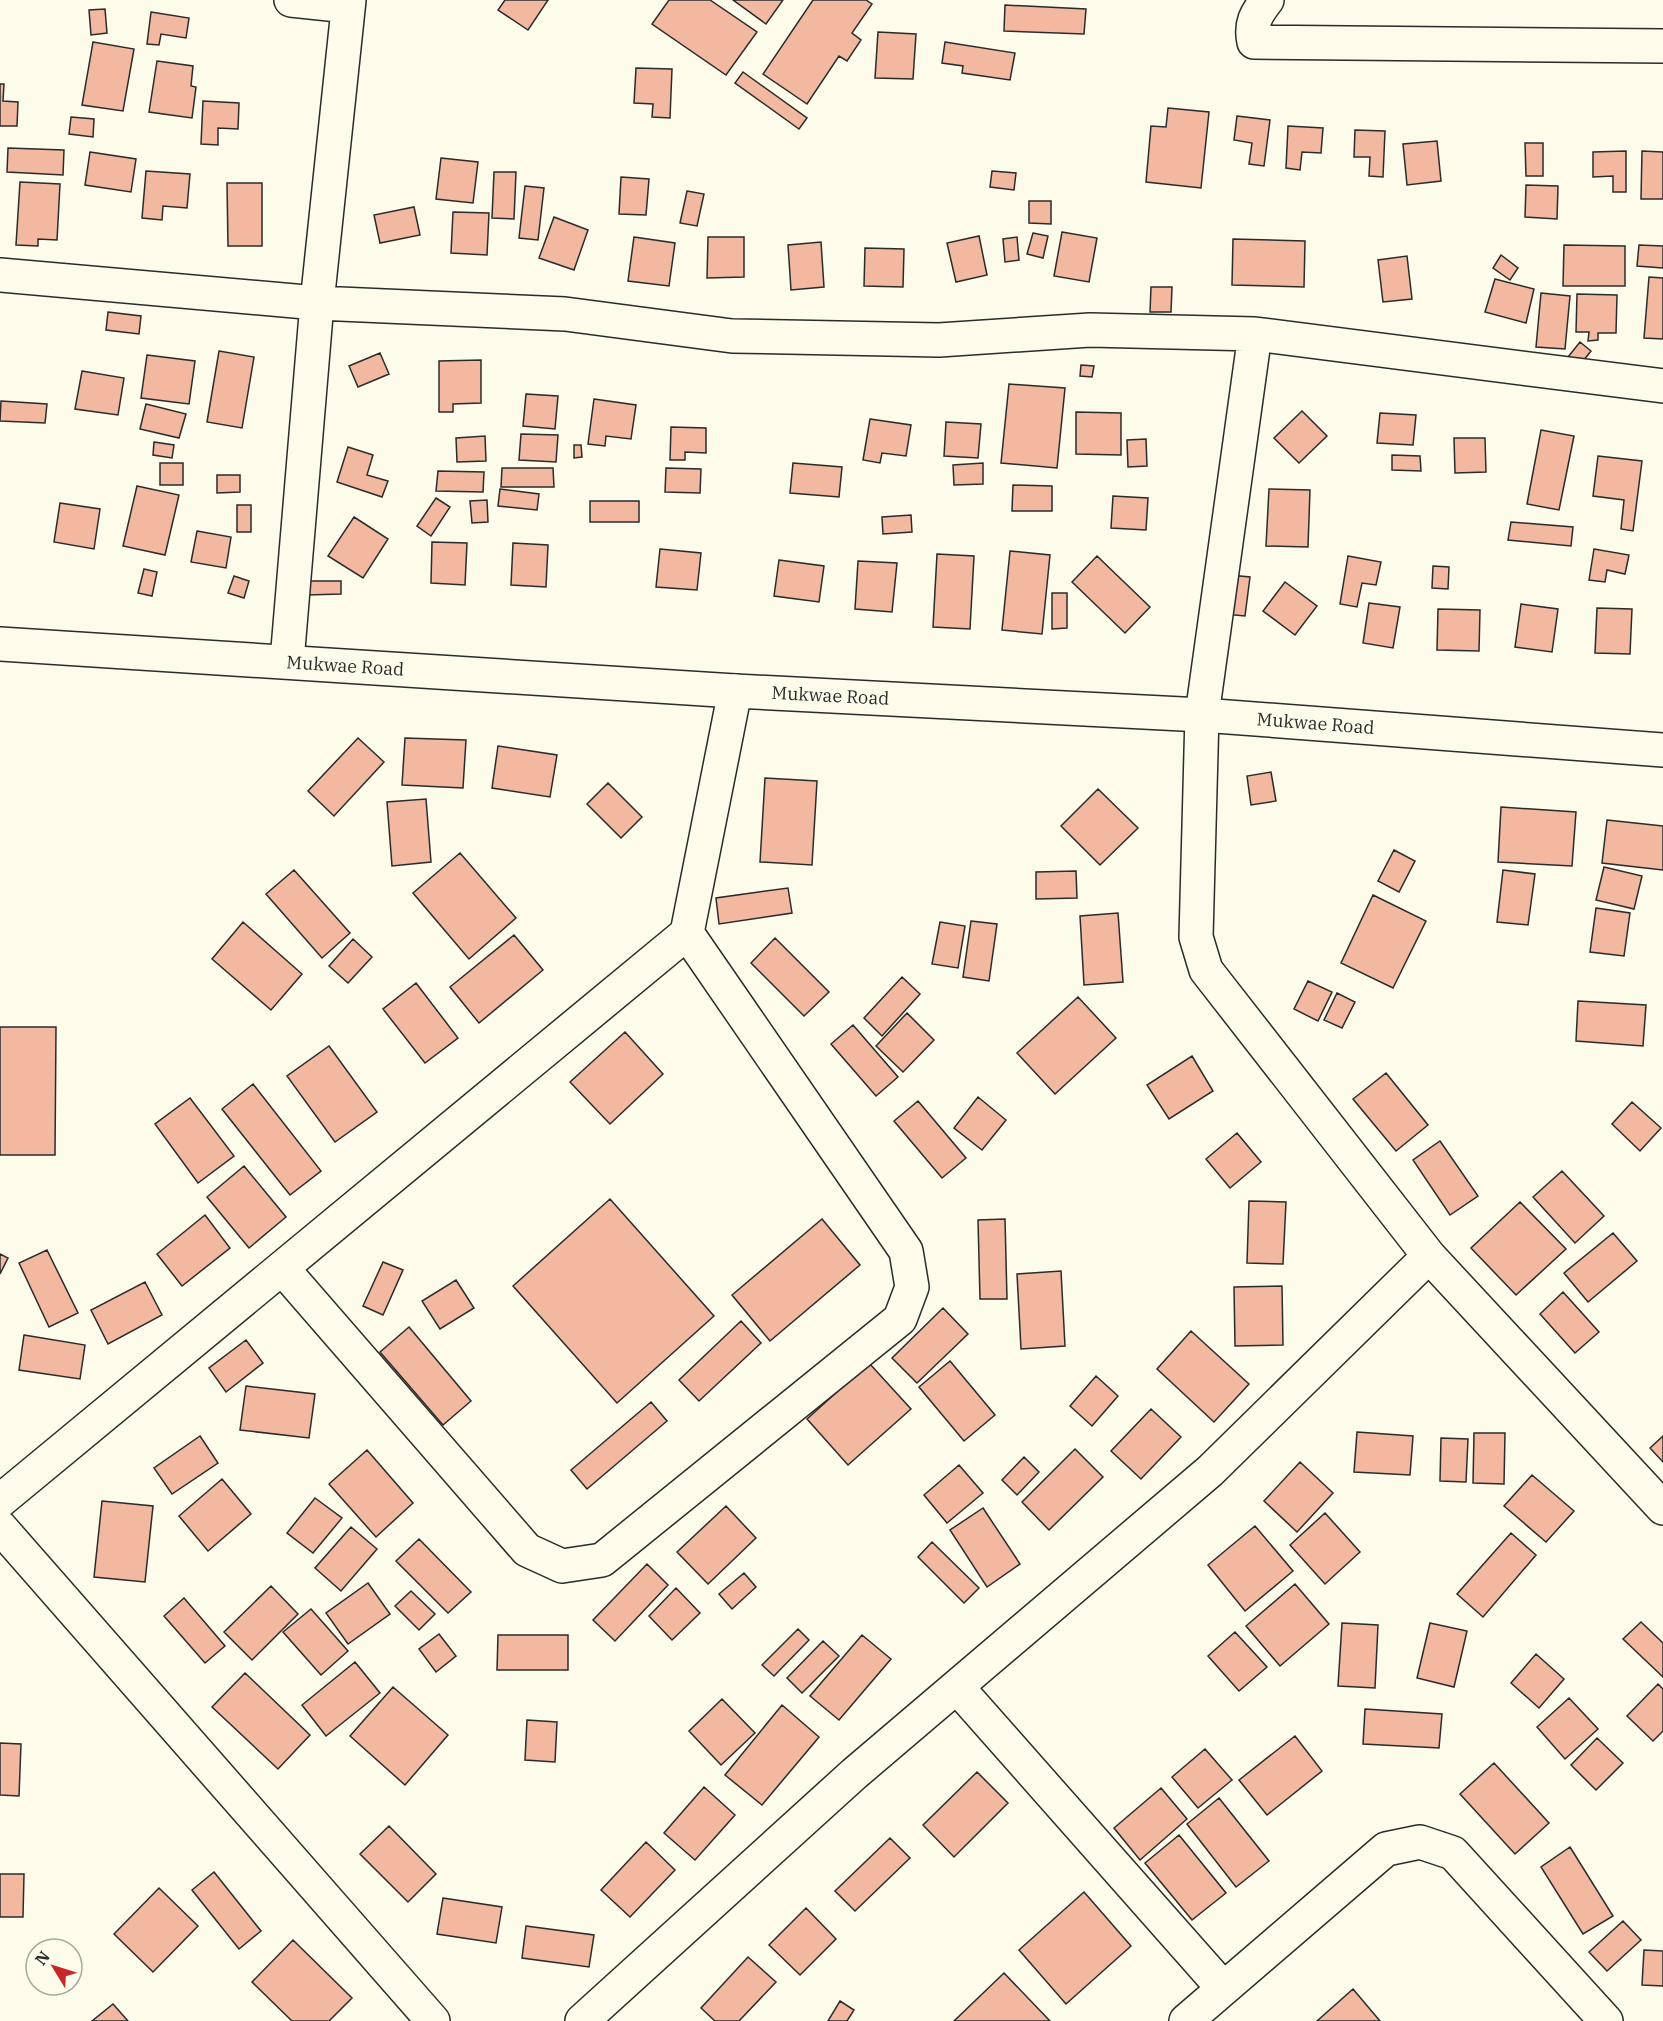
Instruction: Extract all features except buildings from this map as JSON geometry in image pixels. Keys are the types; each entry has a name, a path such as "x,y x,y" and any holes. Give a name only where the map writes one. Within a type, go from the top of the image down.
{"street":[{"path":"287,661 317,303 348,3 291,0"},
{"path":"1267,0 1257,14 1251,29 1254,42 1663,46"},
{"path":"0,275 317,303 565,314 732,336 939,340 1090,330 1255,334 1663,386"},
{"path":"1255,334 1202,715 1196,937 1206,970 1429,1256 1663,1508"},
{"name":"Mukwae Road","path":"0,644 735,691 1202,715 1663,750"},
{"path":"0,1501 687,933 735,691"},
{"path":"282,1268 527,1550 562,1566 602,1560 900,1319 912,1287 906,1251 687,933"},
{"path":"582,2021 855,1774 1210,1471 1429,1256"},
{"path":"0,1527 433,2021"},
{"path":"957,1687 1223,1988"},
{"path":"1186,2021 1386,1849 1420,1842 1454,1853 1606,2021"}]}
